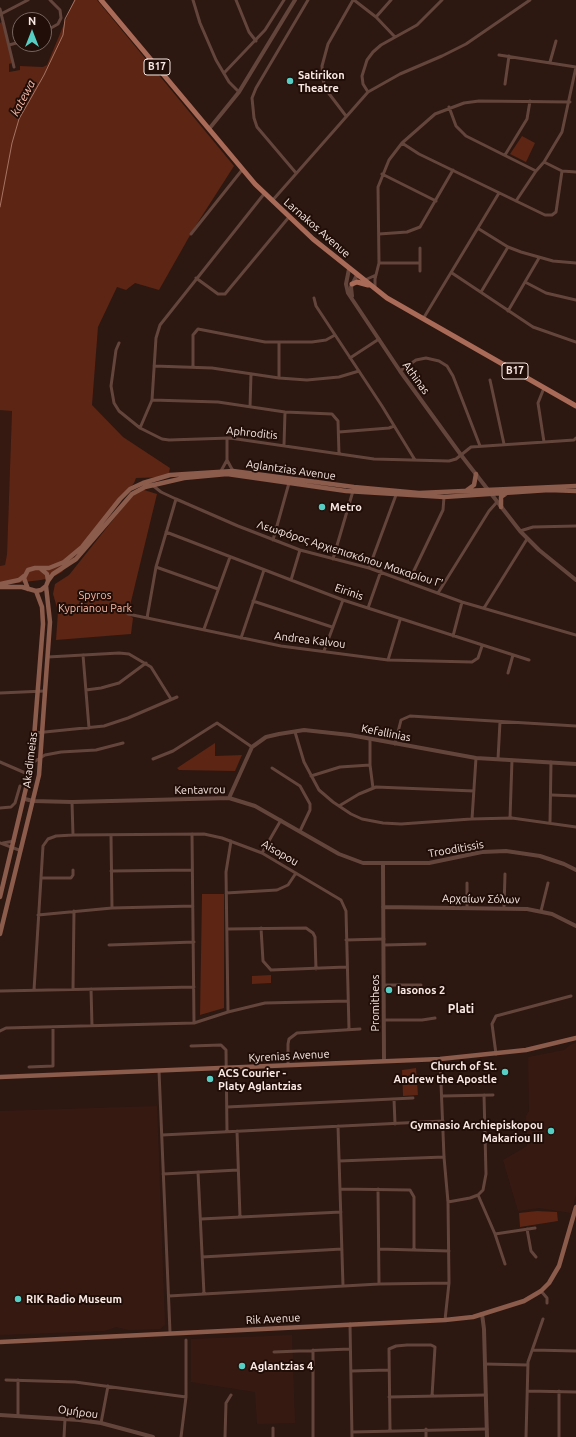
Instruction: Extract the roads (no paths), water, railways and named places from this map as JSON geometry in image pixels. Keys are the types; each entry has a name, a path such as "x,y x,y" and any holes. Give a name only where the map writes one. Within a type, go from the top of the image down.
{"main road":[{"name":"Larnakos Avenue","path":"101,0 242,170 264,194 349,269 373,287 423,318 576,406"},
{"path":"352,284 357,282 373,287"},
{"name":"Aglantzias Avenue","path":"40,568 51,568 82,547 120,499 130,489 177,474 232,471 397,492 463,491 576,486"},
{"name":"Aglantzias Avenue","path":"48,581 53,574 76,559 132,494 150,483 227,474 353,491 396,495 444,497 549,490 576,491"},
{"path":"463,491 472,487 476,474"},
{"path":"501,507 501,498 507,493"},
{"path":"0,584 19,580 30,569 40,568 47,574 48,581 46,586 36,592 17,587 0,587"},
{"path":"24,576 25,584 28,589"},
{"name":"Akadimeias","path":"0,934 19,850 33,801 41,757 50,622 46,586"},
{"name":"Akadimeias","path":"0,897 25,799 32,764 43,617 41,602 36,592"},
{"name":"Kyrenias Avenue","path":"0,1077 440,1058 496,1054 537,1048 576,1038"},
{"path":"541,1291 556,1272 574,1224 576,1207"},
{"name":"Rik Avenue","path":"0,1342 170,1332 445,1320 482,1314 518,1304 541,1291"}],"street":[{"path":"1,14 28,0"},
{"path":"50,0 60,10 61,18 58,24 52,27"},
{"path":"193,0 208,44 224,73 239,92"},
{"path":"236,0 249,32 256,41"},
{"path":"224,73 256,41 270,24 284,0"},
{"path":"209,129 239,92 295,0"},
{"path":"296,173 257,127 252,110 252,98 256,88 308,0"},
{"path":"346,116 327,91 323,80 322,66 328,44 354,0 376,17 396,37"},
{"path":"376,17 391,0"},
{"path":"368,92 363,84 362,76 367,60 377,48 417,25 442,0"},
{"path":"272,202 368,92 400,74 466,44 530,0"},
{"path":"0,8 14,67"},
{"path":"550,62 556,41"},
{"path":"499,54 576,67 570,102 562,132 544,162 536,170 516,201"},
{"path":"505,84 509,56"},
{"path":"373,287 379,264 378,195 382,174 388,160 402,143 435,114 449,107 479,101 570,102"},
{"path":"505,155 527,119 530,101"},
{"path":"449,107 456,126 462,132 536,170"},
{"path":"402,143 419,154 545,215 552,215 557,209 562,171"},
{"path":"544,162 562,171 576,172"},
{"path":"191,234 242,170"},
{"path":"379,234 417,229 424,222 453,170"},
{"path":"382,174 436,201"},
{"path":"423,318 500,193"},
{"path":"140,428 152,400 156,338 160,325 264,194"},
{"path":"196,278 218,294 225,294 289,217"},
{"path":"479,229 508,247 539,258 576,262"},
{"path":"481,292 508,247"},
{"path":"420,248 420,271"},
{"path":"508,311 539,258"},
{"path":"379,264 420,262"},
{"name":"Athinas","path":"349,269 346,287 352,297 400,371 461,455 527,539 549,559 576,580"},
{"path":"452,273 534,327 576,342"},
{"path":"352,297 350,290 357,275"},
{"path":"364,280 376,275"},
{"path":"525,282 546,293 576,300"},
{"path":"314,298 316,306 415,460"},
{"path":"193,366 193,335 198,329 258,340 279,342 312,342 326,340 336,335"},
{"path":"350,358 379,339"},
{"path":"279,342 279,378"},
{"name":"Aphroditis","path":"119,343 116,350 111,386 112,397 119,411 140,428 154,436 169,440 226,438 284,445 374,459 452,460 461,455 468,448 504,444 574,440 576,438"},
{"path":"400,371 416,360 426,358 439,361 446,366 453,376 480,446"},
{"path":"154,366 193,366 279,378 331,379 348,376 359,371"},
{"path":"250,407 252,374"},
{"path":"490,380 504,444"},
{"path":"544,388 538,403 544,442"},
{"path":"152,400 218,402 285,412 332,414 337,418 339,432 339,454"},
{"path":"284,445 285,412"},
{"path":"339,432 389,428 394,426"},
{"path":"226,438 227,460 232,471"},
{"path":"221,471 227,460"},
{"name":"Λεωφόρος Αρχιεπισκόπου Μακαρίου Γ'","path":"150,483 176,499 300,550 381,571 462,602 576,635"},
{"path":"273,540 289,483"},
{"path":"333,558 353,491"},
{"path":"369,568 396,495"},
{"path":"409,581 443,510 444,497"},
{"path":"147,618 156,567 176,499"},
{"path":"438,593 489,511 497,502"},
{"path":"520,530 533,527 576,526"},
{"name":"Eirinis","path":"166,532 343,600 400,620 530,660"},
{"path":"484,608 527,539"},
{"path":"290,580 300,550"},
{"path":"204,629 230,557"},
{"path":"156,567 218,589"},
{"path":"241,638 264,570"},
{"path":"368,608 381,571"},
{"path":"324,651 332,626 343,600"},
{"path":"253,601 332,626"},
{"path":"453,636 462,602"},
{"name":"Andrea Kalvou","path":"128,614 280,646 388,660 472,662 478,658 482,646"},
{"path":"388,660 400,620"},
{"path":"48,657 129,654 146,664 157,674 172,699"},
{"path":"83,655 89,728"},
{"path":"508,673 513,655"},
{"path":"86,690 119,683 146,664"},
{"path":"0,694 45,691"},
{"path":"35,733 89,728 122,720 177,697"},
{"path":"395,744 402,720 406,716 576,726"},
{"path":"498,759 500,722"},
{"path":"153,759 173,751 218,723 252,746 229,798"},
{"name":"Kefallinias","path":"252,746 266,738 295,732 317,730 476,758 576,764"},
{"path":"295,732 311,776 319,790 339,806 362,819 383,823 510,818 550,822 576,827"},
{"path":"370,739 370,765 373,788"},
{"path":"32,764 41,757 61,752 96,750 123,743"},
{"path":"472,819 476,758"},
{"path":"510,818 512,760"},
{"path":"0,762 30,775"},
{"path":"550,822 552,795 551,762"},
{"path":"311,776 340,767 370,765"},
{"path":"272,768 300,786 310,804 310,810 300,831"},
{"path":"0,808 11,807 15,803 20,786"},
{"path":"339,806 373,788 474,791"},
{"path":"552,795 576,796"},
{"name":"Kentavrou","path":"25,799 33,801 72,802 229,798 255,806 346,858 363,863 383,864"},
{"path":"72,802 73,835"},
{"path":"262,853 281,820"},
{"path":"192,834 194,1023"},
{"name":"Aisopou","path":"42,878 45,842 52,837 73,835 111,836 204,834 231,841 262,853 341,900 346,911 346,967 349,1030"},
{"path":"111,836 112,908"},
{"path":"0,843 14,841"},
{"path":"228,1012 228,929 226,893 227,859 231,841"},
{"path":"0,843 19,850"},
{"name":"Trooditissis","path":"383,864 429,863 482,852 501,851 540,856 564,864 576,870"},
{"name":"Promitheos","path":"383,864 384,1061"},
{"path":"34,990 38,915 42,878 71,878 73,875 73,870"},
{"path":"111,871 192,870"},
{"path":"226,893 277,890 288,885 296,873"},
{"path":"504,908 505,874"},
{"path":"467,883 467,907"},
{"path":"541,911 548,883"},
{"path":"38,915 112,908 193,906"},
{"name":"Αρχαίων Σόλων","path":"383,907 467,907 541,911 559,917 576,926"},
{"path":"74,912 74,989"},
{"path":"228,929 302,927 310,930 315,937 316,968"},
{"path":"260,928 263,961 267,968 275,971 346,967"},
{"path":"346,940 384,939"},
{"path":"109,945 194,942"},
{"path":"384,945 425,944"},
{"path":"384,985 421,985"},
{"path":"0,991 194,987"},
{"path":"91,989 92,1026"},
{"path":"496,1054 492,1024 496,1016 571,996"},
{"path":"0,1031 6,1028 194,1023 228,1012 265,1003 348,1001"},
{"path":"384,1020 422,1020 435,1018"},
{"path":"29,1067 53,1066 53,1027"},
{"path":"288,1065 288,1044 293,1035 305,1031 360,1029"},
{"path":"191,1046 221,1045 224,1047 226,1068 227,1132"},
{"path":"440,1058 444,1157 448,1202 449,1251 449,1283 445,1320"},
{"path":"159,1071 170,1332"},
{"path":"448,1202 470,1198 478,1195 483,1190 486,1174 484,1095"},
{"path":"442,1096 493,1095"},
{"path":"227,1107 413,1098"},
{"path":"394,1099 396,1124"},
{"path":"162,1135 443,1122"},
{"path":"338,1126 343,1286"},
{"path":"237,1131 240,1217"},
{"path":"340,1161 444,1157"},
{"path":"163,1174 238,1170"},
{"path":"198,1172 204,1294"},
{"path":"340,1189 406,1189 413,1193 414,1250"},
{"path":"378,1189 379,1284"},
{"path":"478,1195 495,1234 505,1264"},
{"path":"201,1219 341,1212"},
{"path":"495,1234 534,1228"},
{"path":"527,1229 531,1251 536,1257"},
{"path":"202,1257 342,1249"},
{"path":"379,1249 449,1251"},
{"path":"169,1296 379,1284 449,1283"},
{"path":"541,1291 547,1298 547,1303"},
{"path":"482,1314 484,1329 487,1437"},
{"path":"526,1437 528,1365 543,1319"},
{"path":"350,1324 352,1437"},
{"path":"181,1437 186,1397 186,1340"},
{"path":"390,1430 388,1350 392,1347 432,1345 434,1347 436,1351 432,1396"},
{"path":"274,1352 350,1349"},
{"path":"313,1350 313,1437"},
{"path":"533,1350 576,1351"},
{"path":"485,1364 528,1365"},
{"path":"351,1371 388,1370"},
{"path":"6,1380 61,1381 186,1397"},
{"path":"18,1380 18,1415"},
{"path":"101,1423 108,1386"},
{"path":"528,1391 576,1392"},
{"path":"559,1391 559,1437"},
{"path":"225,1437 226,1403 231,1394"},
{"path":"389,1396 486,1395"},
{"name":"Ομήρου","path":"0,1415 65,1418 101,1423 152,1437"},
{"path":"64,1437 65,1418"},
{"path":"273,1428 273,1437"},
{"path":"352,1432 426,1429 487,1429"},
{"path":"426,1429 426,1437"}],"waterway":[{"name":"katewa","path":"0,207 12,143 19,119 44,75 63,35 65,19 75,0"}],"place":[{"name":"Satirikon Theatre","path":"290,81"},
{"name":"Metro","path":"322,507"},
{"name":"Iasonos 2","path":"389,990"},
{"name":"Church of St. Andrew the Apostle","path":"505,1072"},
{"name":"ACS Courier - Platy Aglantzias","path":"210,1079"},
{"name":"Gymnasio Archiepiskopou Makariou III","path":"551,1131"},
{"name":"RIK Radio Museum","path":"18,1299"},
{"name":"Aglantzias 4","path":"242,1366"}],"district":[{"name":"Plati","path":"461,1009"}],"park label":[{"name":"Spyros Kyprianou Park","path":"95,601"}]}
